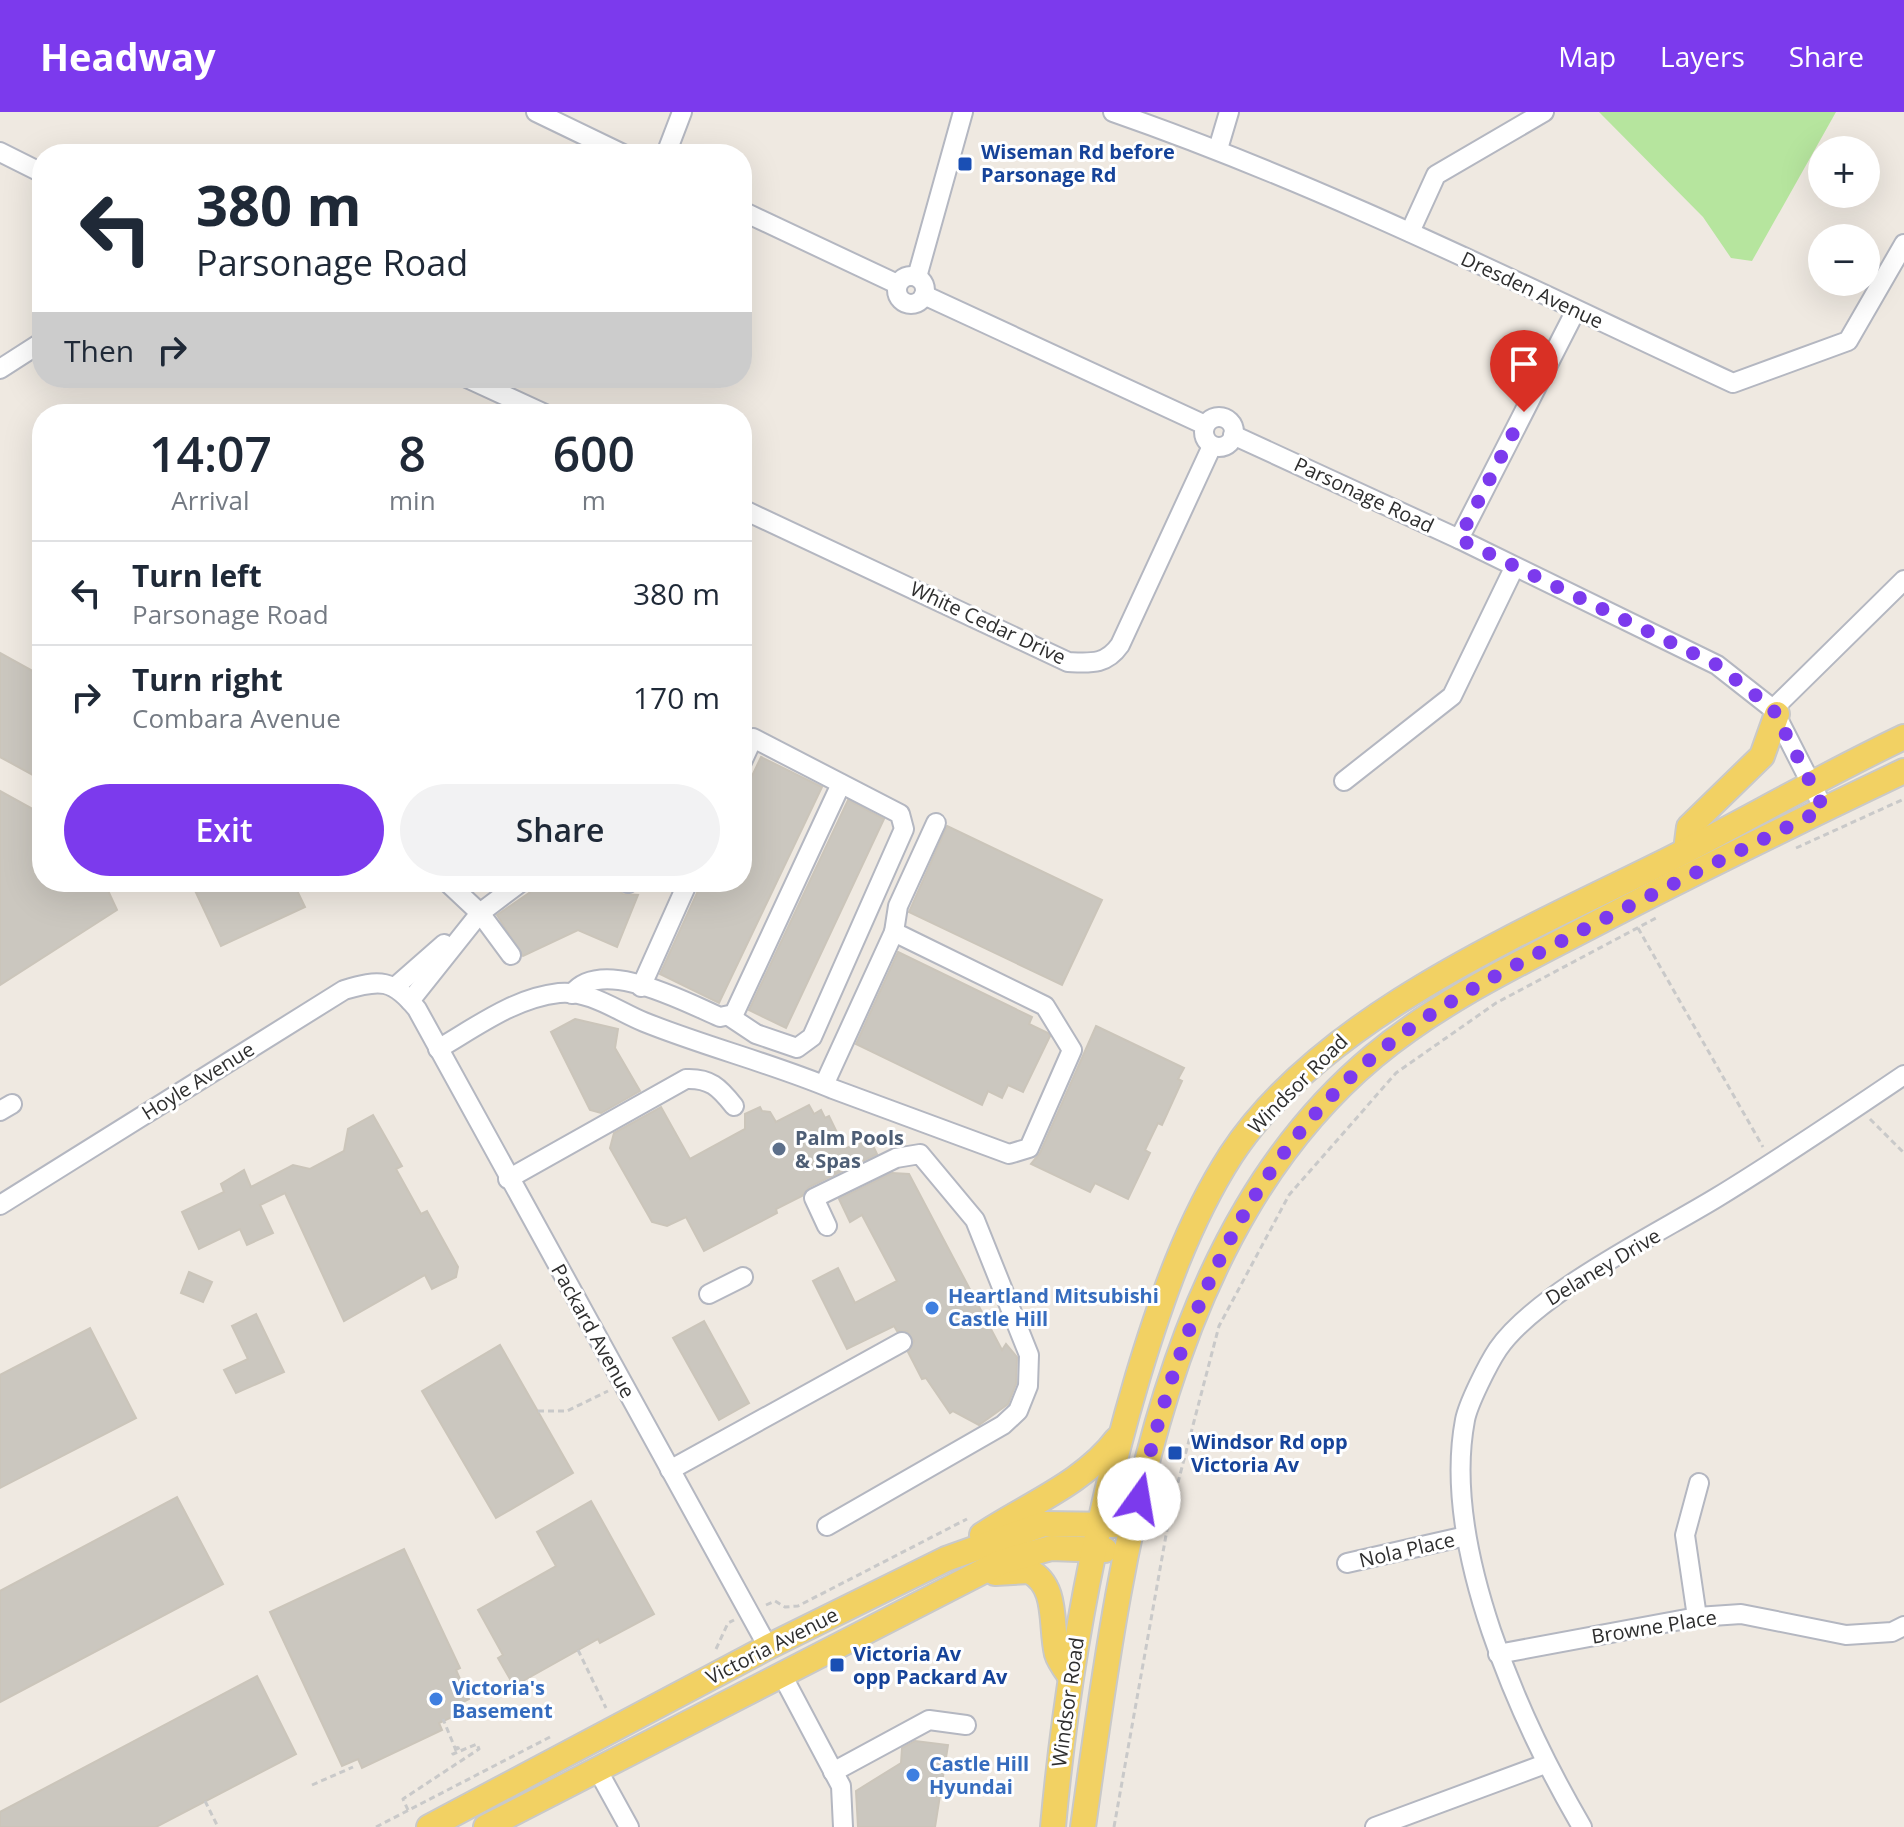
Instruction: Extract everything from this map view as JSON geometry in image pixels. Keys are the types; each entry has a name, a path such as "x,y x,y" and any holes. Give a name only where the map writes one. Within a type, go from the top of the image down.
{"main road":[{"path":"1686,850 1689,827 1762,756 1775,712"},
{"name":"Windsor Road","path":"1053,1827 1070,1676 1092,1548 1121,1433 1168,1285 1202,1208 1232,1153 1271,1106 1353,1029 1434,981 1810,783 1904,737"},
{"name":"Windsor Road","path":"1083,1827 1127,1554 1148,1460 1170,1389 1220,1253 1282,1153 1373,1057 1468,990 1904,771"},
{"path":"946,1559 1096,1464 1121,1433"},
{"name":"Victoria Avenue","path":"444,1824 583,1745 768,1647 946,1559 1044,1524 1098,1522 1132,1528"},
{"name":"Victoria Avenue","path":"486,1827 781,1673 969,1578 1027,1553 1051,1548 1092,1548 1127,1554"},
{"path":"969,1578 1016,1570 1038,1575 1051,1602 1057,1656 1070,1676"},
{"name":"Packard Avenue","path":"768,1647 781,1673"},
{"path":"583,1745 597,1769"}],"street":[{"path":"536,112 602,144"},
{"path":"670,144 682,112"},
{"path":"917,277 963,112"},
{"name":"Dresden Avenue","path":"1113,112 1218,149 1410,232 1733,383 1848,341 1904,244"},
{"path":"1218,149 1229,112"},
{"path":"1410,232 1436,175 1544,112"},
{"path":"0,152 32,168"},
{"path":"752,216 897,284"},
{"path":"903,277 917,277 925,287 924,295 913,304 903,302 897,294 897,284 903,277"},
{"path":"924,295 1205,425"},
{"path":"1459,539 1576,310"},
{"path":"0,369 32,348"},
{"path":"489,388 523,404"},
{"path":"1224,418 1230,422 1233,435 1226,446 1212,446 1204,438 1205,425 1210,419 1224,418"},
{"name":"Parsonage Road","path":"1233,435 1459,539 1717,665 1775,712 1824,809"},
{"name":"White Cedar Drive","path":"752,514 1068,662 1099,663 1108,660 1120,645 1212,446"},
{"path":"1344,781 1452,696 1514,568"},
{"path":"1775,712 1904,580"},
{"path":"572,994 582,983 602,977 641,987 720,1017 729,1016 756,1034 797,1048 812,1037 904,829 900,814 840,787 752,740"},
{"path":"729,1016 738,1006 840,787"},
{"path":"824,1085 894,932 898,906 936,823"},
{"path":"458,892 480,913 511,955"},
{"path":"403,993 480,913 506,892"},
{"path":"641,987 684,892"},
{"path":"438,1049 534,997 572,994 1009,1154 1029,1148 1072,1050 1052,1017 1045,1006 894,932"},
{"name":"Hoyle Avenue","path":"0,1205 344,990 385,982 403,993"},
{"name":"Packard Avenue","path":"403,993 438,1049 768,1647"},
{"name":"Delaney Drive","path":"1582,1827 1545,1764 1498,1654 1466,1536 1462,1481 1465,1419 1498,1350 1535,1309 1773,1163 1904,1075"},
{"path":"508,1179 686,1079 704,1078 716,1085 734,1106"},
{"path":"827,1226 814,1198 896,1158 920,1154 975,1220 1029,1355 1028,1386 1018,1411 1003,1425 827,1526"},
{"path":"709,1294 743,1277"},
{"path":"670,1470 902,1342"},
{"path":"1697,1617 1685,1535 1699,1483"},
{"name":"Nola Place","path":"1347,1563 1466,1536"},
{"name":"Browne Place","path":"1498,1654 1697,1617 1741,1614 1846,1635 1892,1632 1904,1626"},
{"path":"781,1673 841,1786 843,1827"},
{"path":"833,1772 929,1720 966,1725"},
{"path":"1375,1827 1545,1764"},
{"path":"597,1769 629,1827"}],"path":[{"path":"1784,852 1834,833 1904,799"},
{"path":"1114,1827 1170,1513 1219,1326 1289,1195 1396,1073 1496,1003 1665,913"},
{"path":"1638,928 1773,1163"},
{"path":"1858,1106 1904,1153"},
{"path":"538,1411 567,1411 622,1383"},
{"path":"775,1601 785,1607 798,1606 977,1514"},
{"path":"714,1651 723,1639 728,1623"},
{"path":"578,1650 606,1708 593,1715"},
{"path":"408,1810 403,1799 479,1749 477,1744 453,1754 452,1751 461,1747 455,1748 443,1719"},
{"path":"376,1827 553,1735"},
{"path":"312,1785 353,1767"},
{"path":"205,1801 218,1827"}],"green space":[{"path":"1599,112 1836,112 1822,136 1808,136 1808,162 1752,261 1731,258 1703,217"}],"building":[{"path":"0,653 32,671 32,775 0,757"},
{"path":"761,757 822,787 719,1003 660,974 697,892 752,892 752,776"},
{"path":"0,791 32,809 32,892 109,892 117,910 0,985"},
{"path":"848,800 884,819 786,1028 749,1010"},
{"path":"947,826 1102,900 1062,985 909,912"},
{"path":"196,892 298,892 305,907 221,946"},
{"path":"530,892 621,892 638,895 617,947 578,930 523,956 497,915"},
{"path":"898,952 1032,1017 1029,1024 1048,1033 1050,1036 1023,1092 1008,1085 1002,1098 988,1091 982,1105 856,1044"},
{"path":"575,1019 618,1029 615,1048 640,1091 601,1113 590,1110 551,1032"},
{"path":"1096,1026 1184,1068 1178,1079 1182,1081 1162,1125 1158,1123 1145,1150 1150,1153 1128,1199 1095,1183 1090,1192 1031,1164 1040,1153"},
{"path":"809,1105 814,1114 821,1110 825,1118 829,1116 845,1149 869,1137 877,1154 809,1187 802,1196 776,1209 777,1213 704,1251 686,1217 667,1226 652,1222 610,1148 614,1133 661,1107 690,1159 745,1129 745,1114 760,1107 762,1111 770,1112 776,1122"},
{"path":"373,1115 402,1166 396,1169 421,1214 427,1211 458,1267 456,1277 432,1289 425,1275 344,1321 285,1193 260,1205 273,1233 247,1245 240,1229 199,1249 182,1212 224,1192 221,1184 244,1170 251,1187 293,1165 310,1169 344,1151 348,1129"},
{"name":"Heartland Mitsubishi Castle Hill","path":"892,1173 909,1174 1002,1350 1006,1344 1017,1357 1016,1384 1008,1404 979,1425 953,1411 950,1413 926,1378 922,1379 908,1352 914,1341 907,1331 897,1331 894,1326 847,1349 813,1281 838,1268 855,1303 897,1281 862,1215 850,1222 839,1199"},
{"path":"189,1272 212,1282 203,1302 181,1293"},
{"path":"256,1314 284,1372 236,1393 224,1370 248,1359 232,1326"},
{"path":"704,1321 749,1403 719,1420 673,1338"},
{"path":"90,1328 136,1418 0,1488 0,1375"},
{"path":"500,1345 573,1473 496,1518 422,1391"},
{"path":"177,1497 223,1584 0,1702 0,1591"},
{"path":"591,1501 654,1614 600,1643 598,1639 514,1686 498,1658 503,1655 478,1610 556,1566 537,1532"},
{"path":"404,1549 460,1668 456,1670 469,1699 463,1702 467,1710 439,1723 442,1730 362,1768 358,1759 342,1766 270,1612"},
{"path":"257,1676 296,1754 156,1827 0,1827 0,1812"},
{"name":"Castle Hill Hyundai","path":"915,1741 948,1745 935,1827 858,1827 856,1791 901,1763 902,1748"}],"place":[{"name":"Wiseman Rd before Parsonage Rd","path":"965,164"},
{"name":"Palm Pools & Spas","path":"779,1149"},
{"name":"Heartland Mitsubishi Castle Hill","path":"932,1308"},
{"name":"Windsor Rd opp Victoria Av","path":"1175,1453"},
{"name":"Victoria Av opp Packard Av","path":"837,1665"},
{"name":"Victoria's Basement","path":"436,1699"},
{"name":"Castle Hill Hyundai","path":"913,1775"}],"route":[{"path":"1139,1499 1175,1375 1220,1253 1282,1153 1321,1109 1373,1057 1468,990 1824,809 1777,714 1717,665 1459,539 1524,412"}]}
